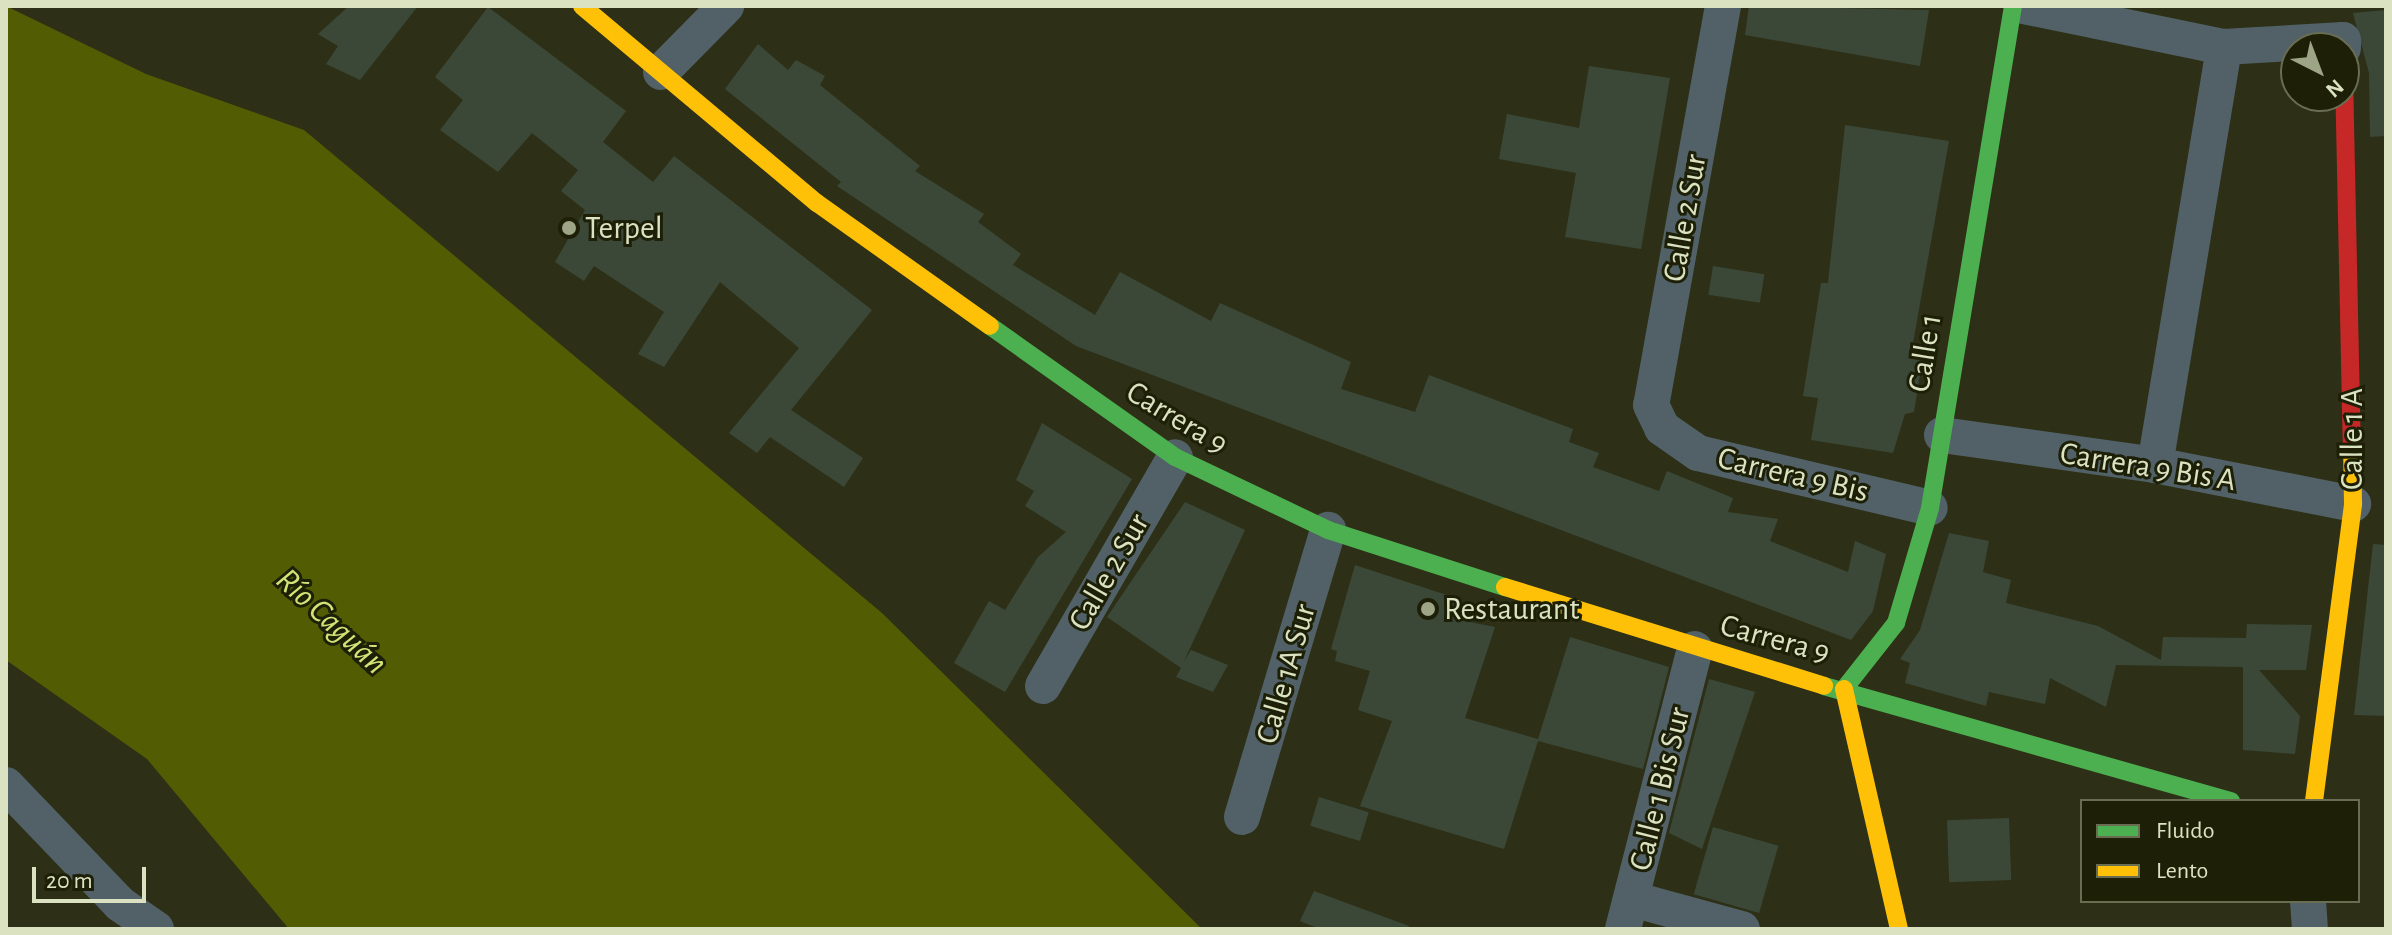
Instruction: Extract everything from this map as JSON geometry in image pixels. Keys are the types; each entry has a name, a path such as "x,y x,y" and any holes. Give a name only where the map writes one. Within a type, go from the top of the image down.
{"street":[{"name":"Carrera 9","path":"582,6 817,203 1175,457 1328,530 1695,649 2224,799"},
{"path":"661,72 726,6"},
{"name":"Calle 2 Sur","path":"1662,428 1651,405 1723,6"},
{"name":"Calle 1","path":"1844,689 1896,623 1930,508 2013,6"},
{"path":"2024,6 2224,47 2280,50"},
{"path":"2155,465 2224,47"},
{"name":"Calle 1 A","path":"2314,799 2353,504 2344,112"},
{"name":"Carrera 9 Bis","path":"1662,428 1698,453 1930,508"},
{"name":"Carrera 9 Bis A","path":"1942,435 2155,465 2353,504"},
{"name":"Calle 2 Sur","path":"1043,686 1175,457"},
{"name":"Calle 1A Sur","path":"1242,817 1328,530"},
{"name":"Calle 1 Bis Sur","path":"1628,914 1695,649"},
{"name":"Carrera 9","path":"1844,689 1899,929"},
{"path":"6,785 120,904 156,929"},
{"path":"2308,903 2310,929"},
{"path":"1628,914 1742,929"}],"water":[{"name":"Río Caguán","path":"6,6 146,74 304,130 882,613 1202,929 289,929 147,759 6,660"}],"building":[{"path":"349,6 418,6 360,80 326,64 338,46 318,34"},
{"path":"1749,6 1929,10 1920,66 1745,35"},
{"path":"488,7 626,111 603,142 653,182 674,156 872,310 791,410 863,458 844,487 770,437 757,453 729,433 799,348 720,282 664,367 638,354 664,312 594,266 584,281 555,262 585,210 561,191 578,170 532,133 498,172 440,130 463,100 435,77"},
{"path":"2386,10 2386,136 2370,137 2369,73 2353,13"},
{"path":"758,44 788,70 796,60 825,76 820,85 920,166 915,171 984,214 978,222 1021,254 1013,265 1095,315 1120,272 1211,321 1220,303 1351,362 1341,389 1415,412 1429,375 1573,429 1569,442 1599,453 1593,467 1659,491 1667,471 1733,498 1728,512 1778,519 1770,541 1848,572 1855,541 1886,554 1873,611 1851,640 1076,346 837,186 841,182 725,89"},
{"path":"1589,66 1670,78 1641,249 1565,237 1576,173 1499,159 1507,114 1579,128"},
{"path":"1845,125 1949,141 1911,354 1923,356 1914,412 1905,414 1893,453 1811,440 1818,398 1803,396 1821,283 1828,283"},
{"path":"1713,266 1764,274 1760,303 1708,295"},
{"path":"1042,423 1132,479 1005,692 954,663 989,601 1005,610 1038,557 1066,532 1025,506 1034,491 1016,480"},
{"path":"1185,502 1245,530 1184,661 1191,650 1228,665 1213,692 1176,677 1181,668 1107,617"},
{"path":"1949,533 1989,541 1983,572 2011,580 2006,603 2098,626 2161,660 2163,637 2246,638 2247,624 2312,625 2306,670 2259,670 2300,716 2295,754 2243,750 2243,667 2116,665 2106,707 2050,678 2045,704 1989,692 1986,706 1905,683 1910,663 1900,659 1920,630"},
{"path":"2373,544 2386,545 2386,716 2354,715"},
{"path":"1355,565 1462,600 1465,621 1495,627 1465,718 1538,739 1570,637 1669,667 1643,769 1538,741 1504,849 1360,806 1392,721 1358,710 1370,671 1335,661 1337,651 1331,649"},
{"path":"1709,679 1755,692 1702,849 1669,833"},
{"path":"1319,797 1369,812 1360,841 1310,826"},
{"path":"2009,818 2011,880 1949,882 1947,820"},
{"path":"1713,827 1778,846 1759,913 1694,894"},
{"path":"1314,891 1409,926 1408,929 1320,929 1300,921"}],"traffic: fast":[{"path":"1844,689 1896,623 1930,508 2013,6"},
{"path":"990,326 1175,457 1328,530 1505,587"},
{"path":"1824,686 2224,799"}],"traffic: slow":[{"path":"582,6 817,203 990,326"},
{"path":"2314,799 2353,504 2352,443"},
{"path":"1505,587 1824,686"},
{"path":"1844,689 1899,929"}],"traffic: jam":[{"path":"2345,112 2352,443"}],"place":[{"name":"Terpel","path":"569,228"},
{"name":"Restaurant","path":"1428,609"}]}
